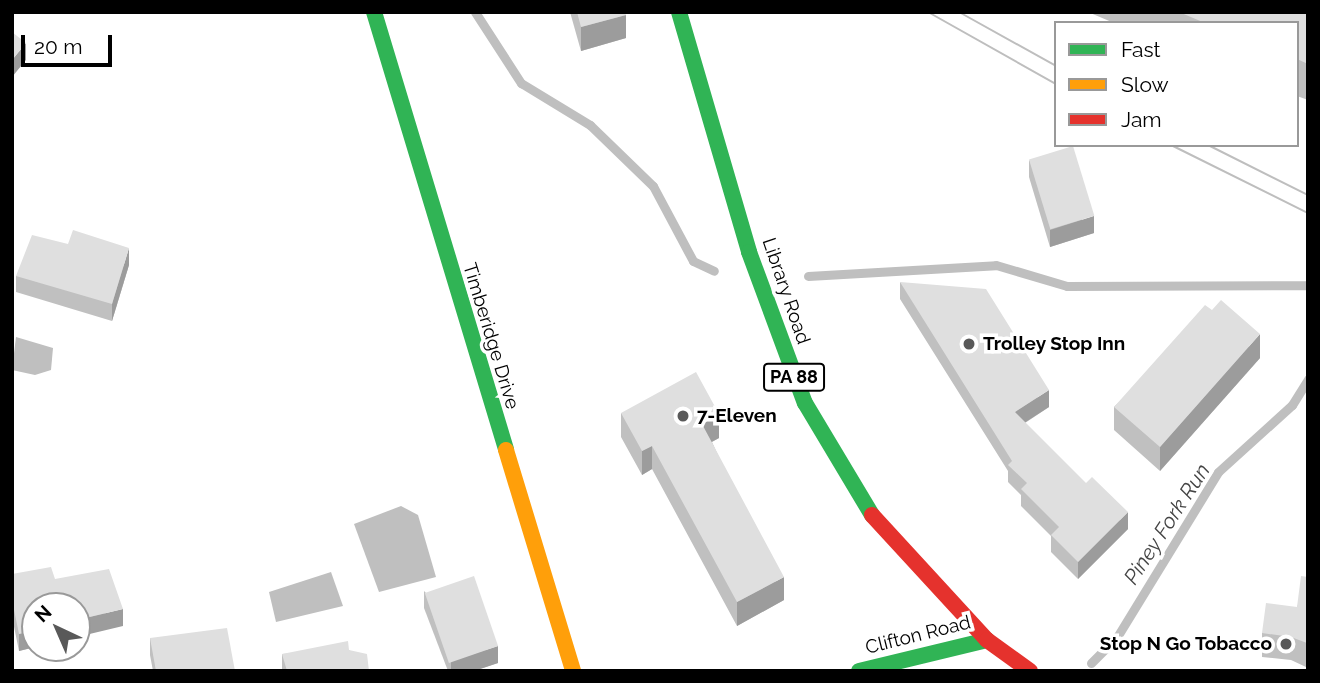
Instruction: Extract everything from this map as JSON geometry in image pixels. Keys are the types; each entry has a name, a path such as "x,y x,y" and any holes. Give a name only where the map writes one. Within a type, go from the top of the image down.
{"main road":[{"name":"Timberidge Drive","path":"374,12 573,671"},
{"name":"Library Road","path":"679,12 749,253 805,403 856,498 987,640 1030,671"},
{"name":"Clifton Road","path":"859,671 987,640"}],"shaded area":[{"path":"16,337 53,348 51,370 35,375 12,370"},
{"path":"401,506 418,515 436,577 379,592 354,524"},
{"path":"331,572 343,606 276,622 269,592"}],"building":[{"path":"577,12 625,12 626,15 581,27"},
{"path":"1179,12 1308,12 1308,64 1299,60 1299,21 1200,21"},
{"path":"12,32 26,43 12,60"},
{"path":"1073,147 1094,216 1050,229 1029,159"},
{"path":"73,230 129,248 112,304 16,276 32,235 68,244"},
{"path":"900,282 986,289 1049,390 1015,412 1086,483 1092,477 1128,512 1078,562 1051,535 1059,527 1021,489 1027,483 1008,465 1012,461"},
{"path":"1221,300 1260,334 1160,447 1114,407 1205,305 1212,310"},
{"path":"696,372 719,414 702,424 784,577 737,602 652,446 642,451 621,413"},
{"path":"51,567 55,579 109,569 123,609 91,617 91,592 21,592 19,634 12,600 12,574"},
{"path":"474,576 498,646 449,663 425,593"},
{"path":"1301,576 1308,577 1308,651 1307,643 1291,637 1262,633 1266,603 1297,607"},
{"path":"227,628 235,671 156,671 150,638"},
{"path":"348,641 349,650 367,654 369,671 287,671 282,654"}],"waterway":[{"path":"475,12 521,83 590,125 653,186 693,261 714,271"},
{"path":"808,276 996,265 1067,286 1308,285"},
{"name":"Piney Fork Run","path":"1091,663 1117,637 1218,472 1292,405 1308,379"}],"tram line":[{"path":"928,12 1054,83"},
{"path":"959,12 1054,65"},
{"path":"1175,147 1308,213"},
{"path":"1212,147 1308,195"}],"traffic: fast":[{"path":"374,12 506,450"},
{"path":"679,12 749,252 805,403 872,515"},
{"path":"859,671 987,640"}],"traffic: slow":[{"path":"506,450 573,671"}],"traffic: jam":[{"path":"872,515 987,640 1030,671"}],"place":[{"name":"Trolley Stop Inn","path":"969,344"},
{"name":"7-Eleven","path":"683,416"},
{"name":"Stop N Go Tobacco","path":"1286,644"}]}
